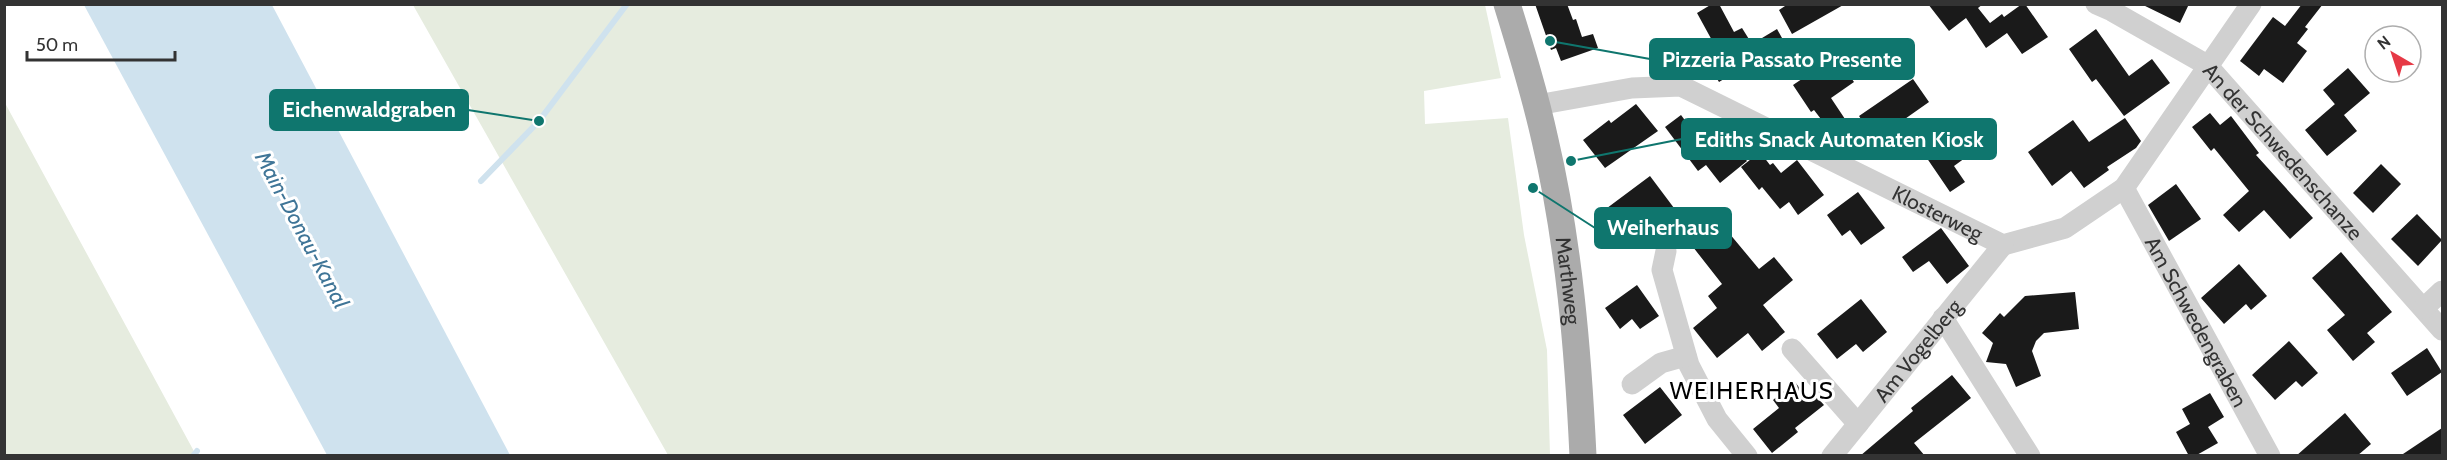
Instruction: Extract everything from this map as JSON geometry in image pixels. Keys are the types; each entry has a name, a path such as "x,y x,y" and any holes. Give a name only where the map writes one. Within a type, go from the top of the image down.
{"main road":[{"name":"Marthweg","path":"1507,4 1537,105 1553,178 1567,264 1583,456"}],"street":[{"name":"An der Schwedenschanze","path":"2096,4 2207,65 2442,330"},
{"name":"Klosterweg","path":"1537,105 1632,88 1681,86 2003,245 2065,228 2124,188 2251,4"},
{"name":"Am Schwedengraben","path":"2124,188 2270,456"},
{"name":"Am Vogelberg","path":"1832,456 2003,245"},
{"path":"1666,250 1662,270 1686,356 1717,419 1747,456"},
{"path":"2424,308 2442,291"},
{"path":"1943,318 2030,456"},
{"path":"1792,349 1858,424"},
{"path":"1632,384 1661,363 1686,356"}],"shaded area":[{"path":"413,5 1485,5 1501,78 1424,91 1425,124 1508,118 1524,235 1547,350 1550,455 668,455"},
{"path":"5,103 196,455 5,455"}],"water":[{"name":"Main-Donau-Kanal","path":"84,5 272,5 510,455 327,455"}],"building":[{"path":"1535,4 1567,4 1573,20 1576,19 1582,37 1593,34 1598,48 1561,61 1556,48 1551,50"},
{"path":"1712,4 1719,4 1734,32 1742,28 1752,44 1777,29 1787,47 1759,63 1757,59 1719,82 1701,52 1714,44 1697,13"},
{"path":"1788,4 1845,4 1792,34 1779,10"},
{"path":"1928,4 1983,4 1978,8 1990,23 2002,14 2004,17 2025,4 2048,37 2022,54 2007,33 1986,48 1966,18 1949,31"},
{"path":"2141,4 2189,4 2180,23"},
{"path":"2302,4 2323,4 2305,27 2308,29 2297,43 2307,51 2283,83 2264,69 2259,76 2240,61 2273,17 2285,26"},
{"path":"2096,29 2129,76 2152,59 2170,83 2124,116 2096,79 2092,82 2069,49"},
{"path":"1836,56 1854,82 1831,98 1849,125 1834,136 1814,110 1811,112 1793,85"},
{"path":"2348,68 2370,93 2344,115 2323,90"},
{"path":"1913,79 1929,102 1875,140 1859,116"},
{"path":"1636,104 1658,131 1605,168 1583,140 1609,120 1611,123"},
{"path":"2335,104 2357,131 2327,156 2305,130"},
{"path":"2210,113 2220,125 2231,116 2259,153 2256,155 2313,218 2290,239 2264,210 2239,232 2223,215 2249,191 2214,148 2211,151 2192,127"},
{"path":"1681,115 1699,139 1718,124 1747,161 1720,183 1706,165 1698,171 1665,127"},
{"path":"2125,118 2141,141 2136,148 2107,167 2109,170 2084,188 2071,171 2052,186 2028,152 2073,120 2089,142"},
{"path":"1959,126 1976,150 1954,166 1965,182 1950,192 1922,151"},
{"path":"1760,152 1770,165 1773,163 1781,173 1797,160 1824,195 1798,215 1789,202 1780,209 1762,187 1759,190 1741,167"},
{"path":"2381,164 2401,184 2373,213 2353,193"},
{"path":"1650,176 1674,208 1619,249 1595,217"},
{"path":"2176,184 2201,219 2169,241 2148,205"},
{"path":"1858,192 1885,228 1861,245 1850,230 1842,236 1827,215"},
{"path":"2417,214 2442,240 2418,266 2391,239"},
{"path":"1700,219 1709,229 1719,221 1759,269 1774,257 1793,280 1763,305 1785,332 1762,351 1748,333 1717,358 1693,328 1717,308 1708,296 1722,284 1682,233"},
{"path":"1941,228 1969,266 1947,284 1929,261 1913,272 1902,257"},
{"path":"2341,252 2392,312 2367,333 2375,342 2353,361 2327,330 2345,315 2312,278"},
{"path":"2239,264 2267,296 2251,310 2246,304 2224,324 2201,298"},
{"path":"1637,285 1659,316 1640,329 1632,319 1620,329 1605,308"},
{"path":"2075,292 2079,329 2044,333 2036,341 2032,351 2041,376 2016,387 2006,364 1986,362 1993,343 1982,333 2000,313 2004,317 2025,296"},
{"path":"1861,299 1887,332 1863,352 1856,344 1837,359 1817,334"},
{"path":"2289,341 2318,373 2302,387 2296,381 2275,400 2252,375"},
{"path":"2427,348 2442,372 2407,396 2391,373"},
{"path":"1952,375 1971,398 1914,443 1925,456 1860,456 1913,411 1911,408"},
{"path":"1795,382 1808,399 1814,394 1824,405 1795,428 1798,432 1772,453 1753,429 1779,408 1773,400"},
{"path":"1660,387 1682,415 1645,444 1623,415"},
{"path":"2210,393 2224,417 2208,427 2218,443 2195,456 2189,456 2176,432 2190,424 2182,409"},
{"path":"2345,413 2371,444 2357,456 2296,456"},
{"path":"2442,428 2442,456 2400,456"}],"waterway":[{"path":"481,181 539,121 627,4"},
{"path":"193,456 197,451"}],"place":[{"name":"Pizzeria Passato Presente","path":"1550,41"},
{"name":"Eichenwaldgraben","path":"539,121"},
{"name":"Ediths Snack Automaten Kiosk","path":"1571,161"},
{"name":"Weiherhaus","path":"1533,188"}],"district":[{"name":"WEIHERHAUS","path":"1752,390"}]}
